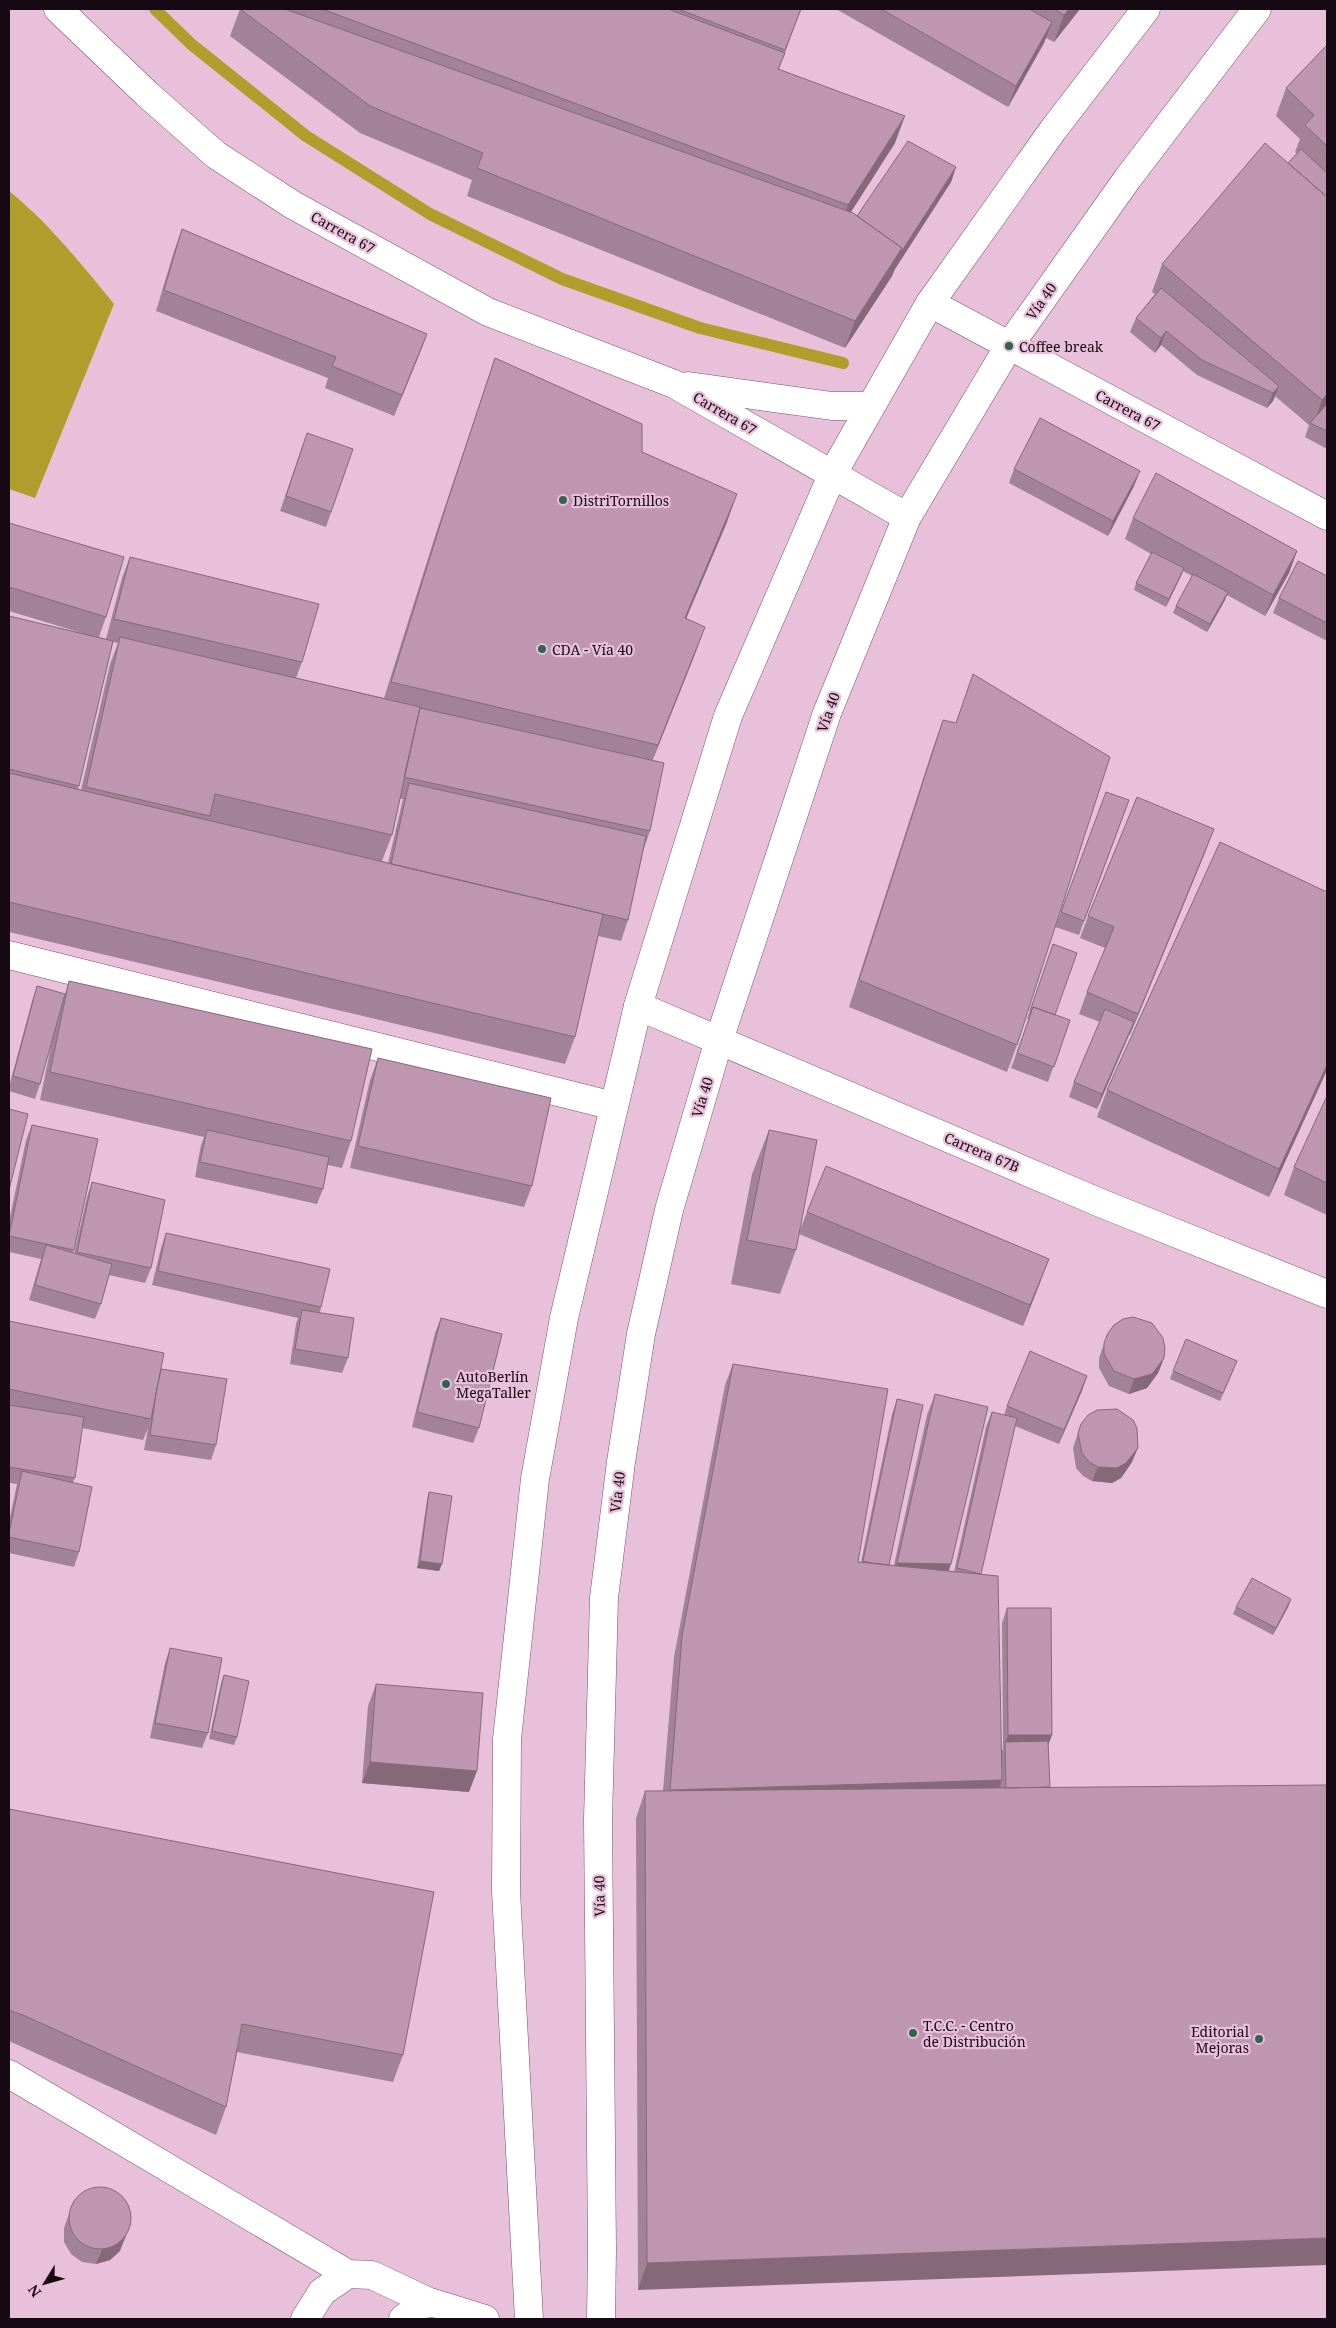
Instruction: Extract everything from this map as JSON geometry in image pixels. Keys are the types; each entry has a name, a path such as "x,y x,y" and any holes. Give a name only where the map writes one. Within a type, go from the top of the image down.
{"main road":[{"path":"529,2319 506,1891 507,1739 535,1479 564,1318 638,1006 728,716 833,473 930,303 1053,130 1146,9"},
{"name":"Vía 40","path":"601,2319 598,1819 604,1598 621,1462 641,1334 669,1210 719,1040 827,714 907,517 1009,346 1128,178 1257,9"},
{"name":"Carrera 67","path":"60,11 146,94 216,156 293,205 488,312 674,384 833,473 907,517"},
{"name":"Carrera 67","path":"930,303 1327,516"},
{"name":"Carrera 67","path":"674,384 832,406 870,406"},
{"path":"9,955 614,1106"},
{"name":"Carrera 67B","path":"638,1006 1103,1204 1327,1294"},
{"path":"9,2074 348,2274 372,2276 427,2301 485,2319"},
{"path":"305,2319 322,2292 348,2274"},
{"path":"403,2319 427,2301"}],"shaded area":[{"path":"9,191 38,217 114,304 35,498 9,489"}],"building":[{"path":"240,9 285,9 853,213 902,248 855,321 477,168 483,153 370,106"},
{"path":"322,9 668,9 785,53 778,69 905,116 848,205"},
{"path":"678,9 801,9 785,50"},
{"path":"881,9 1029,9 1052,22 1016,86"},
{"path":"1054,9 1069,9 1064,15"},
{"path":"1327,45 1327,146 1305,125 1314,115 1286,88"},
{"path":"908,141 956,167 900,254 902,248 857,216"},
{"path":"1265,143 1327,197 1327,394 1322,400 1162,264"},
{"path":"1301,149 1327,173 1327,197 1288,163"},
{"path":"182,229 427,334 402,395 332,366 336,357 164,290"},
{"path":"1161,288 1279,386 1273,393 1202,360 1166,331 1161,338 1136,318"},
{"path":"495,358 642,424 642,452 737,494 685,618 705,627 658,745 391,682"},
{"path":"1327,404 1327,431 1310,423"},
{"path":"1040,418 1140,471 1113,521 1014,469"},
{"path":"307,433 353,449 331,512 286,496"},
{"path":"1156,473 1297,551 1273,595 1133,518"},
{"path":"9,523 124,557 106,617 9,587"},
{"path":"1152,552 1184,568 1169,599 1136,583"},
{"path":"130,557 319,604 302,662 114,619"},
{"path":"1298,561 1327,576 1327,623 1279,598"},
{"path":"1193,574 1228,592 1210,624 1176,606"},
{"path":"9,616 113,641 79,786 9,769"},
{"path":"120,637 420,707 392,835 215,794 210,816 86,787"},
{"path":"973,674 1110,757 1017,1045 859,980 943,720 956,723"},
{"path":"420,708 664,763 650,831 404,777"},
{"path":"9,773 603,914 575,1037 9,902"},
{"path":"409,783 646,836 628,920 391,864"},
{"path":"1106,792 1129,800 1084,921 1061,912"},
{"path":"1137,797 1214,829 1138,1014 1087,992 1114,927 1088,916"},
{"path":"1220,842 1327,892 1327,1065 1279,1169 1107,1090"},
{"path":"1053,944 1077,953 1055,1015 1033,1007 1031,1012 1030,1011"},
{"path":"69,981 372,1049 351,1141 50,1072"},
{"path":"37,986 65,994 40,1084 13,1076"},
{"path":"1033,1007 1070,1020 1054,1067 1017,1053"},
{"path":"1105,1009 1134,1022 1102,1094 1074,1082"},
{"path":"378,1058 551,1098 532,1186 358,1146"},
{"path":"1327,1096 1327,1183 1294,1167"},
{"path":"9,1109 28,1114 9,1190"},
{"path":"32,1125 98,1139 74,1250 9,1236"},
{"path":"207,1130 329,1157 323,1189 200,1162"},
{"path":"769,1130 817,1140 796,1250 747,1240"},
{"path":"826,1166 1049,1259 1030,1305 807,1212"},
{"path":"92,1182 165,1200 151,1268 77,1252"},
{"path":"166,1233 330,1269 321,1307 158,1271"},
{"path":"46,1245 112,1264 101,1304 35,1285"},
{"path":"302,1310 354,1318 348,1358 295,1349"},
{"path":"1133,1317 1152,1323 1163,1338 1165,1348 1164,1358 1152,1374 1134,1379 1114,1371 1104,1354 1104,1343 1114,1325 1123,1319"},
{"path":"441,1318 502,1334 479,1428 417,1412"},
{"path":"9,1321 164,1353 151,1419 9,1389"},
{"path":"1186,1339 1237,1361 1223,1393 1173,1371"},
{"path":"1030,1351 1087,1376 1064,1430 1007,1406"},
{"path":"733,1364 888,1389 858,1562 998,1576 1002,1780 670,1790 682,1636"},
{"path":"161,1369 227,1379 216,1445 150,1435"},
{"path":"935,1394 988,1407 951,1564 897,1563"},
{"path":"897,1399 923,1405 889,1565 863,1561"},
{"path":"9,1405 84,1417 75,1478 9,1467"},
{"path":"1117,1409 1133,1420 1137,1428 1138,1448 1126,1463 1117,1468 1098,1467 1089,1462 1082,1453 1078,1433 1081,1424 1088,1415 1097,1410"},
{"path":"992,1412 1017,1418 981,1574 957,1568"},
{"path":"22,1471 92,1487 79,1552 9,1537"},
{"path":"429,1492 452,1496 442,1564 420,1561"},
{"path":"1252,1578 1291,1599 1276,1628 1236,1607"},
{"path":"1007,1608 1051,1608 1052,1735 1008,1735"},
{"path":"170,1648 222,1658 208,1733 155,1723"},
{"path":"224,1675 249,1681 237,1737 212,1731"},
{"path":"376,1684 483,1693 477,1771 370,1762"},
{"path":"1048,1741 1050,1787 1006,1788 1005,1742"},
{"name":"T.C.C. - Centro de Distribución","path":"1327,1785 1327,2238 647,2263 645,1791"},
{"path":"9,1809 434,1892 403,2055 242,2024 226,2107 9,2010"},
{"path":"100,2187 112,2189 122,2196 129,2206 131,2218 129,2230 122,2240 112,2247 100,2249 88,2247 78,2240 71,2230 69,2218 71,2206 78,2196 88,2189"}],"waterway":[{"path":"155,9 191,44 306,136 430,214 562,279 700,328 843,363"}],"place":[{"name":"Coffee break","path":"1009,346"},
{"name":"DistriTornillos","path":"563,500"},
{"name":"CDA - Vía 40","path":"542,649"},
{"name":"AutoBerlín MegaTaller","path":"446,1384"},
{"name":"T.C.C. - Centro de Distribución","path":"913,2033"},
{"name":"Editorial Mejoras","path":"1259,2039"}]}
